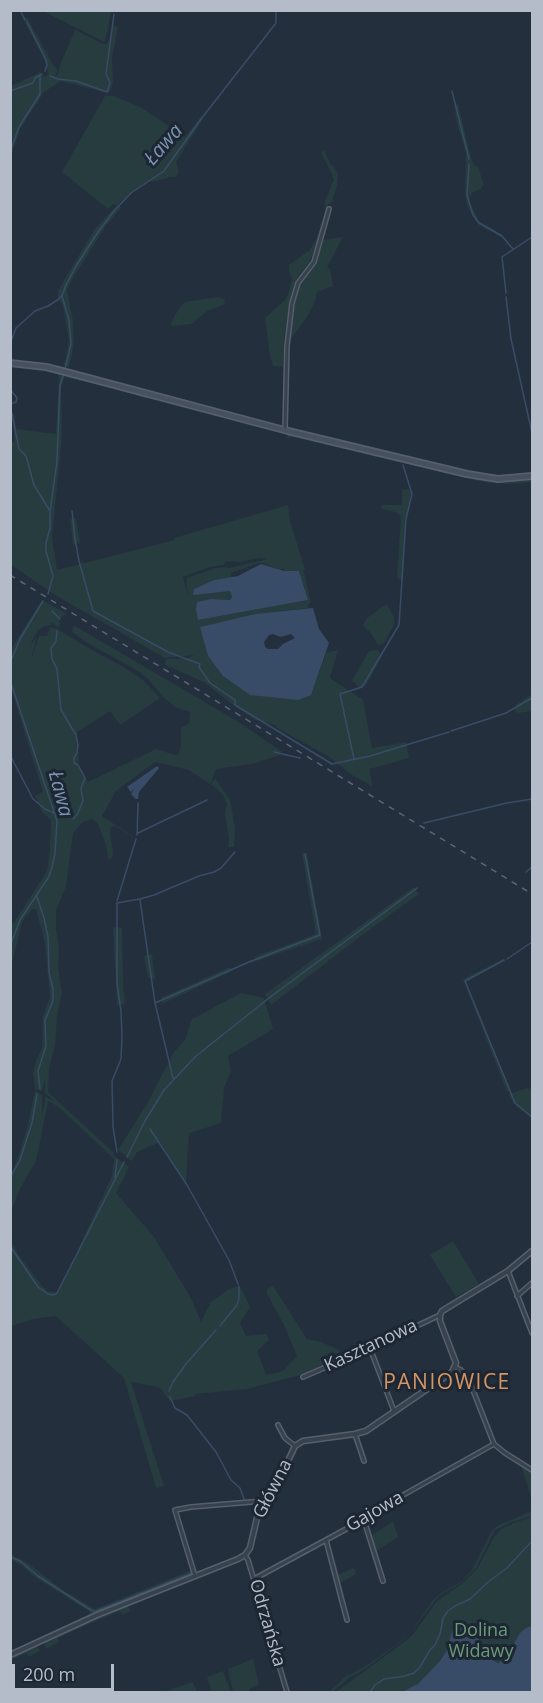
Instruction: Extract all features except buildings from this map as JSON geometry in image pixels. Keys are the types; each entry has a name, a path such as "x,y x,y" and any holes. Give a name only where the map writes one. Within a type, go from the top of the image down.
{"main road":[{"path":"10,363 46,367 285,430 492,479 532,476"}],"street":[{"path":"285,430 287,346 292,303 298,283 314,262 329,209"},
{"path":"532,1251 508,1271 449,1305 440,1315 455,1367 470,1380 494,1444 532,1470"},
{"path":"508,1271 532,1333"},
{"path":"517,1296 532,1283"},
{"name":"Kasztanowa","path":"303,1377 440,1315"},
{"path":"370,1348 394,1411"},
{"name":"Główna","path":"245,1555 250,1548 258,1511 295,1446 303,1441 366,1431 441,1380 455,1367"},
{"path":"278,1425 285,1437 295,1446"},
{"path":"355,1434 364,1461"},
{"name":"Gajowa","path":"254,1579 364,1520 398,1498 494,1444"},
{"path":"195,1576 175,1510 263,1501"},
{"path":"364,1520 383,1581"},
{"path":"326,1540 346,1620"},
{"path":"10,1655 97,1615 245,1555"},
{"name":"Odrzańska","path":"245,1555 287,1692"}],"green space":[{"path":"43,11 111,11 104,42"},
{"path":"27,17 58,70 54,79 58,74 75,30 107,44 112,25 118,27 112,58 113,82 108,93 61,81 44,92 20,129 11,157 11,86 41,72 43,77 49,75 45,60 23,19"},
{"path":"105,96 114,96 142,108 185,137 200,118 203,119 176,162 179,171 176,177 152,182 150,180 118,204 121,208 105,227 71,281 67,290 73,321 74,344 69,367 63,365 69,340 58,291 94,230 117,205 114,204 108,209 62,172"},
{"path":"458,104 471,158 474,165 478,167 484,185 472,193 470,202 479,221 503,235 502,238 478,224 467,205 466,153 457,124 455,106"},
{"path":"324,150 331,166 338,174 337,185 309,263 296,280 284,336 283,367 273,366 265,318 285,300 288,294 292,279 289,265 310,250 317,237 325,213 325,201 334,179 321,152"},
{"path":"343,237 327,267 330,269 333,286 317,292 307,317 290,340 300,282 314,264 323,240"},
{"path":"218,297 224,299 223,305 207,311 192,324 173,326 170,324 185,302"},
{"path":"52,372 147,395 147,399 64,377 61,389 62,436 52,538 57,570 174,540 174,538 288,505 290,521 305,570 303,569 311,602 308,608 255,614 201,627 208,656 223,676 311,695 326,653 338,650 330,678 363,700 372,748 406,742 409,758 370,769 372,786 352,775 328,756 275,725 256,720 204,682 165,665 166,659 188,658 194,655 165,658 55,595 11,565 10,442 14,442 14,433 11,409 15,415 16,429 56,434 59,375","holes":["259,558 267,559 229,568 216,568 189,577 186,579 188,596 183,577 210,567 223,565 226,561 239,562","259,563 284,569 284,571 299,571 308,600 198,620 212,599 230,600 232,597 230,591 193,594 194,589 214,580 231,578 231,573"]},
{"path":"288,433 401,461 498,480 532,478 532,482 510,484 484,482 293,437 287,438"},
{"path":"402,490 411,491 406,517 403,580 397,579 401,516 396,512 381,509 382,505 402,505"},
{"path":"70,518 76,519 80,543 73,545"},
{"path":"42,600 67,614 59,618 61,624 57,627 51,622 51,625 42,627 37,632 31,643 37,635 31,660 39,636 47,636 50,627 57,629 122,666 144,681 160,698 120,725 110,711 77,732 79,765 88,782 156,749 178,756 181,746 181,728 189,723 190,712 175,707 138,671 72,632 75,626 237,721 281,751 280,755 252,764 216,769 210,784 189,770 155,762 116,791 102,816 134,839 115,826 111,827 113,851 112,858 109,860 98,824 93,819 83,822 73,833 66,886 56,911 58,969 62,993 57,1016 55,1046 49,1069 48,1092 114,1153 114,1156 129,1167 116,1193 154,1237 191,1298 201,1322 211,1302 229,1289 240,1286 250,1307 240,1323 246,1336 266,1334 269,1340 257,1351 266,1375 283,1371 297,1356 267,1294 267,1289 273,1286 307,1339 339,1350 340,1358 301,1375 247,1389 195,1394 196,1396 170,1401 159,1387 131,1382 164,1486 156,1488 124,1378 56,1316 33,1319 11,1326 11,1241 18,1254 47,1291 58,1293 112,1176 114,1159 63,1111 48,1101 36,1161 20,1189 11,1212 11,1173 28,1125 35,1091 42,1095 42,1115 45,1096 55,1102 45,1093 45,1080 42,1091 35,1089 33,1073 42,1048 43,1016 50,997 45,943 36,909 32,909 22,922 11,968 11,924 47,871 50,851 51,820 42,812 35,796 43,792 10,685 13,646"},
{"path":"385,605 394,617 394,625 384,643 378,645 363,626 367,618"},
{"path":"378,650 382,656 366,685 359,688 352,680 369,651"},
{"path":"532,694 532,711 518,713 515,711 516,705"},
{"path":"215,778 230,800 235,828 234,847 228,847 225,813 227,804 223,795 211,784"},
{"path":"302,853 307,854 322,939 256,961 254,957 316,934"},
{"path":"414,887 419,894 271,1005 265,994"},
{"path":"113,927 122,928 125,1004 117,1005"},
{"path":"152,954 155,980 148,977 144,956"},
{"path":"504,959 505,961 466,982 510,1090 507,1092 463,979"},
{"path":"230,967 232,971 162,1004 161,998"},
{"path":"241,993 264,998 273,1029 228,1056 231,1072 224,1088 221,1123 189,1133 186,1183 160,1142 137,1152 132,1161 118,1150 148,1102 174,1052 185,1040 192,1019"},
{"path":"528,1088 532,1089 532,1119 513,1103 509,1094"},
{"path":"453,1241 479,1284 456,1297 430,1255"},
{"path":"521,1465 532,1472 532,1500 525,1478"},
{"path":"532,1511 532,1516 495,1530 476,1568 462,1582 439,1596 413,1629 432,1601 441,1593 462,1581 472,1570 491,1532 497,1526"},
{"name":"Dolina Widawy","path":"532,1517 532,1692 336,1692 407,1640 437,1601 463,1583 477,1569 494,1537 501,1529"},
{"path":"393,1521 398,1537 376,1551 371,1536"},
{"path":"11,1554 29,1564 64,1591 95,1609 192,1570 193,1574 11,1654 10,1651 90,1612 11,1560"},
{"path":"354,1568 356,1574 340,1583 337,1575"},
{"path":"127,1605 131,1611 122,1615 120,1611 84,1626 58,1638 59,1642 46,1649 44,1641"},
{"path":"408,1636 365,1669 329,1692 347,1675 366,1666"},
{"path":"40,1644 38,1647 40,1651 29,1657 26,1653 11,1660 11,1657"},
{"path":"253,1659 259,1685 249,1689 249,1692 233,1692 228,1669"},
{"path":"223,1671 231,1692 212,1692 207,1677"},
{"path":"193,1682 197,1692 162,1692"}],"water":[{"path":"261,564 284,571 299,571 308,600 198,620 197,602 212,599 230,600 232,597 230,591 193,595 194,589 214,580 238,576"},
{"path":"313,608 319,629 329,643 311,695 298,700 250,695 223,676 208,656 200,627 255,614","holes":["291,634 295,638 278,649 265,647 264,642 269,635 281,637"]},
{"path":"157,766 159,768 136,799 131,794 135,788 131,792 127,787"},
{"path":"458,1624 470,1625 489,1657 498,1663 505,1659 520,1633 532,1626 532,1692 402,1692 418,1684 440,1661 447,1650 452,1631"}],"waterway":[{"path":"20,10 25,20"},
{"name":"Ława","path":"65,369 71,344 69,320 62,296 76,266 114,211 131,193 164,171 201,119 276,23 276,10"},
{"path":"50,76 76,81 107,92 110,83 106,74 114,14"},
{"path":"27,22 46,60 45,71"},
{"path":"10,91 33,83 35,78 42,74"},
{"path":"10,152 19,127 40,94 40,75"},
{"path":"452,91 469,159"},
{"path":"469,164 467,195 473,215 479,223 502,236 513,249"},
{"path":"506,293 502,257 532,237"},
{"name":"Ława","path":"10,344 16,328 35,311 48,306 62,295"},
{"path":"506,297 511,339 532,433"},
{"name":"Ława","path":"48,594 53,576 46,543 50,528 57,461 60,385 64,374"},
{"name":"Ława","path":"10,389 17,398 16,402 10,404"},
{"name":"Ława","path":"10,411 19,449 26,456 34,485 50,511"},
{"path":"354,759 340,694 362,687 399,625 406,519 412,494 403,465"},
{"path":"72,511 79,561 93,611 168,652 200,664 199,667 210,683 235,700 235,705 332,764 370,756 449,732"},
{"name":"Ława","path":"10,663 20,639 43,601"},
{"name":"Ława","path":"52,611 60,619"},
{"name":"Ława","path":"57,631 56,641 51,648 52,659 57,669 61,710 76,735 78,745 74,763 78,765 85,778 81,788 83,801 73,819"},
{"name":"Ława","path":"10,680 57,821 55,854 51,871 20,920 10,946"},
{"path":"451,731 506,713 532,698"},
{"path":"274,752 300,758"},
{"path":"10,755 33,799 54,813"},
{"path":"424,823 532,799"},
{"path":"138,833 207,800"},
{"path":"137,835 138,803"},
{"path":"117,901 136,839"},
{"path":"117,1152 113,1127 112,1081 121,1059 122,1037 117,983 117,903 154,895 214,872 221,868 235,852"},
{"path":"155,1003 249,962 320,935 305,854"},
{"path":"526,872 532,867"},
{"path":"127,1157 164,1090 196,1056 269,998 417,888"},
{"path":"37,897 48,937 49,972 53,989 53,1001 45,1020 46,1046 38,1071 40,1089"},
{"path":"140,900 155,1003 173,1078"},
{"path":"507,959 532,942"},
{"path":"504,960 465,981 515,1103 532,1117"},
{"path":"10,1178 20,1160 32,1123 37,1094"},
{"path":"150,1129 187,1185 229,1260 238,1284"},
{"path":"115,1177 117,1160"},
{"path":"10,1246 38,1287 48,1294 57,1293 124,1162"},
{"path":"220,1326 237,1305 239,1286"},
{"path":"169,1391 186,1364 216,1330"},
{"path":"170,1397 175,1408 187,1415 216,1452 231,1480 240,1488 244,1499"},
{"path":"370,1692 384,1679 414,1673 435,1645 443,1618 448,1611 470,1599 507,1568 532,1541"},
{"path":"10,1557 20,1561 38,1576 94,1612 192,1573"}],"railway":[{"path":"10,575 532,894"}],"district":[{"name":"PANIOWICE","path":"447,1383"}]}
